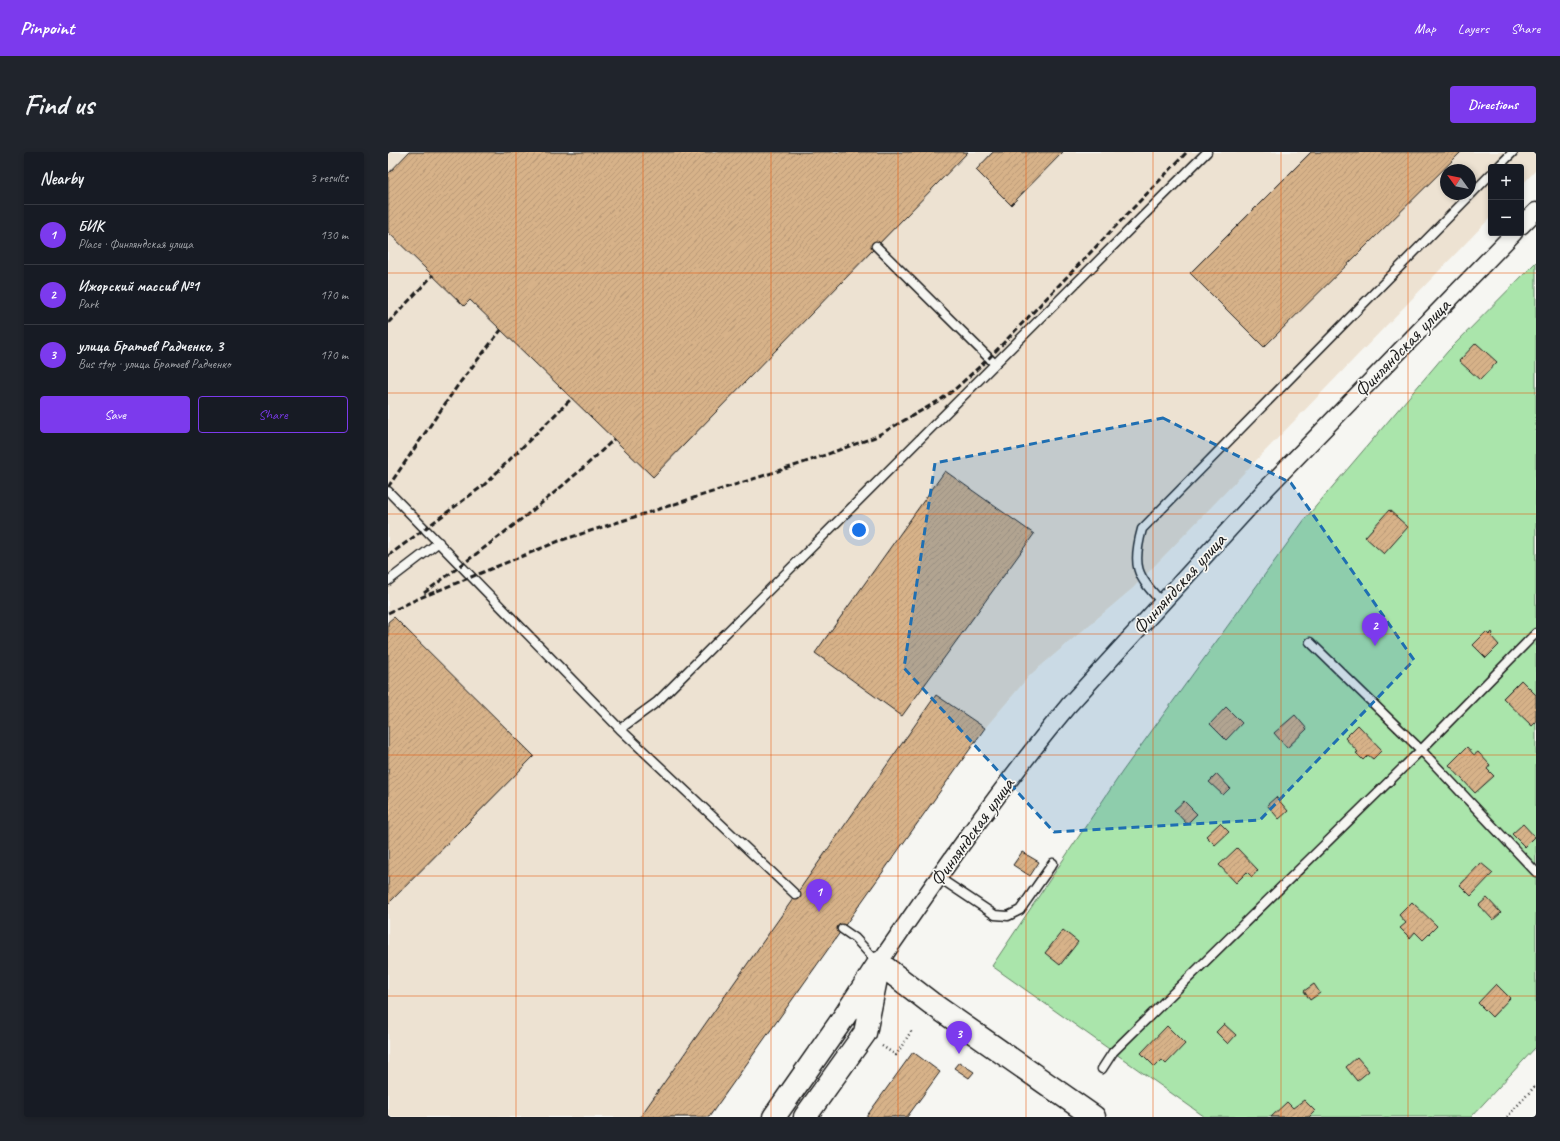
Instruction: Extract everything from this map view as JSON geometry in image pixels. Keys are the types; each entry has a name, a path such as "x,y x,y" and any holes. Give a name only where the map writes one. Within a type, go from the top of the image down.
{"street":[{"path":"1524,223 1536,211"},
{"name":"Финляндская улица","path":"774,1117 844,1018 879,963 938,877 1039,742 1068,706 1265,490 1511,236"},
{"name":"Финляндская улица","path":"805,1117 865,1033 879,963"},
{"path":"879,963 931,1003 1094,1117"}],"lane":[{"path":"1501,164 1512,152"},
{"path":"620,729 657,702 995,364 1202,154"},
{"path":"1162,602 1145,585 1140,573 1136,552 1142,529 1488,177"},
{"path":"876,246 995,364"},
{"path":"388,491 620,729 796,895"},
{"path":"388,581 439,542"},
{"path":"1102,1069 1113,1052 1421,750 1536,633"},
{"path":"1310,642 1421,750 1536,872"},
{"path":"938,877 995,915 1008,916 1020,910 1053,863"},
{"path":"842,929 855,938 879,963"}],"path":[{"path":"878,1043 896,1055 912,1030"},
{"path":"1507,1117 1536,1085"}],"highlighted area":[{"path":"1163,418 1291,483 1414,660 1260,820 1054,832 904,668 935,463"}],"shaded area":[{"path":"388,152 1536,152 1536,170 1524,183 1524,164 1488,164 1488,220 1133,588 1030,675 985,728 936,695 640,1117 388,1117"}],"green space":[{"path":"1536,262 1536,1047 1471,1117 1205,1117 992,966 1122,772 1305,519 1448,351"}],"building":[{"path":"409,152 968,152 653,477 470,300 464,306 388,232 388,174"},
{"path":"993,152 1063,152 1011,205 976,170"},
{"path":"1311,152 1461,152 1449,164 1440,164 1440,173 1264,347 1190,273"},
{"path":"1476,343 1497,362 1480,380 1459,361"},
{"path":"945,471 1034,534 902,716 815,653"},
{"path":"1389,510 1408,527 1384,554 1365,537"},
{"path":"394,617 534,756 388,904 388,622"},
{"path":"1486,632 1489,635 1492,632 1493,634 1491,636 1499,645 1486,658 1473,645"},
{"path":"1521,680 1536,695 1536,722 1532,726 1503,698"},
{"path":"936,695 985,728 709,1117 640,1117"},
{"path":"1226,707 1242,723 1226,740 1210,724"},
{"path":"1295,715 1307,729 1287,748 1274,733"},
{"path":"1358,725 1382,750 1373,759 1368,755 1363,760 1345,738"},
{"path":"1467,747 1474,755 1478,752 1490,765 1487,769 1494,776 1475,793 1449,765"},
{"path":"1217,774 1230,788 1223,795 1209,782"},
{"path":"1276,797 1288,811 1279,819 1267,805"},
{"path":"1184,801 1197,814 1187,824 1174,810"},
{"path":"1220,823 1229,832 1215,845 1206,836"},
{"path":"1523,824 1535,837 1525,847 1512,834"},
{"path":"1237,848 1258,870 1252,877 1247,872 1236,883 1219,865"},
{"path":"1022,852 1039,862 1030,876 1013,865"},
{"path":"1481,863 1493,873 1471,896 1460,885"},
{"path":"1487,898 1501,913 1493,920 1479,905"},
{"path":"1412,902 1437,926 1423,940 1415,932 1410,938 1400,928 1406,923 1399,915"},
{"path":"1063,930 1078,942 1060,965 1045,953"},
{"path":"1314,984 1320,993 1310,1000 1304,991"},
{"path":"1496,984 1510,998 1492,1017 1478,1003"},
{"path":"1224,1024 1236,1035 1228,1044 1216,1032"},
{"path":"1167,1026 1185,1044 1166,1064 1162,1060 1155,1067 1141,1053"},
{"path":"913,1052 940,1072 907,1117 866,1117"},
{"path":"1357,1057 1369,1071 1357,1081 1346,1067"},
{"path":"959,1062 974,1072 969,1078 954,1068"},
{"path":"1304,1100 1315,1111 1309,1117 1271,1117 1287,1102 1293,1108"}],"railway":[{"path":"388,613 415,600 559,541 800,464 875,437 940,400 954,390 989,358 1187,152"},
{"path":"388,323 433,275"},
{"path":"388,487 458,385 501,330"},
{"path":"388,556 484,485 572,398"},
{"path":"424,593 546,500 614,439"}],"place":[{"name":"Ижорский массив №1","path":"1375,646"},
{"name":"БИК","path":"819,912"},
{"name":"улица Братьев Радченко, 3","path":"959,1054"}]}
